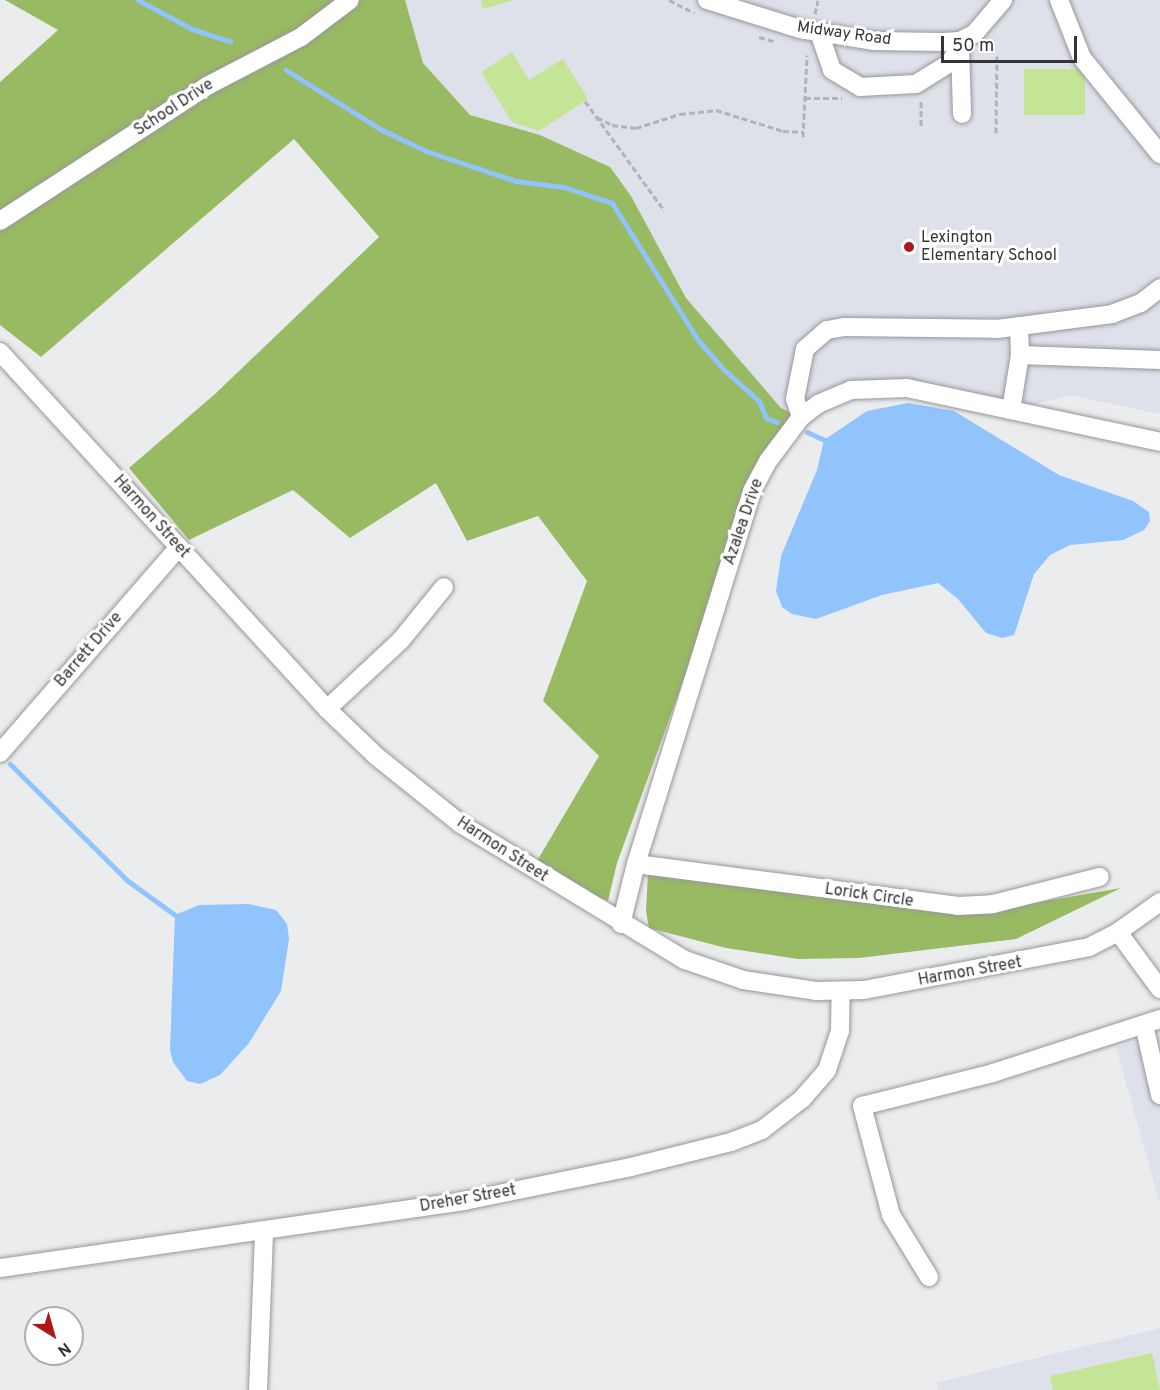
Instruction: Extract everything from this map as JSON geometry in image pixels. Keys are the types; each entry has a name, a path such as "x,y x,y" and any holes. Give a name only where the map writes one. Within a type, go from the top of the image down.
{"street":[{"name":"School Drive","path":"0,221 207,86 301,37 350,0"},
{"name":"Midway Road","path":"707,0 752,17 817,24 873,41 960,43"},
{"path":"817,24 832,70 860,87 916,84 950,63 960,43 988,21 1003,0"},
{"path":"1059,0 1082,58 1160,154"},
{"path":"960,43 962,114"},
{"path":"801,417 795,399 805,350 827,330 1019,326 1112,314 1141,303 1160,288"},
{"path":"1011,410 1020,355 1019,326"},
{"name":"Harmon Street","path":"0,352 327,709 409,785 461,824 621,924 685,960 742,980 841,992 1049,957 1089,947 1118,932 1160,902"},
{"path":"1020,355 1160,360"},
{"name":"Azalea Drive","path":"621,924 636,864 752,491 768,461 801,417 835,396 868,387 907,388 1160,442"},
{"name":"Barrett Drive","path":"0,753 179,547"},
{"path":"327,709 401,640 444,587"},
{"name":"Lorick Circle","path":"636,864 958,906 993,904 1100,877"},
{"path":"1118,932 1160,989"},
{"name":"Dreher Street","path":"0,1268 264,1233 558,1183 731,1142 762,1130 802,1100 827,1070 838,1040 841,992"},
{"path":"929,1276 891,1215 862,1106 993,1073 1152,1022 1160,1095"},
{"path":"258,1390 264,1233"}],"path":[{"path":"817,24 818,0"},
{"path":"803,137 807,49"},
{"path":"996,134 997,56"},
{"path":"921,95 921,126"},
{"path":"585,101 664,210"},
{"path":"597,117 612,125 636,128 680,114 716,110 783,131 804,132"}],"shaded area":[{"name":"Lexington Elementary School","path":"405,0 1160,0 1160,414 1070,395 1011,410 885,387 801,417 781,408 686,298 631,196 610,167 540,135 470,115 423,63"},
{"path":"1160,1036 1160,1204 1116,1047"},
{"path":"1160,1328 1160,1390 938,1390 936,1383"}],"green space":[{"path":"5,0 405,0 423,63 470,115 540,135 610,167 631,196 686,298 781,408 801,417 752,491 617,863 608,901 575,888 537,861 599,756 543,701 587,581 538,516 467,541 436,483 350,538 293,490 189,540 129,468 215,394 379,237 294,139 41,357 0,325 0,82 58,30"},
{"path":"481,0 514,0 483,9"},
{"path":"512,52 529,80 563,59 588,99 539,131 512,122 481,72"},
{"path":"1024,69 1085,69 1085,115 1024,115"},
{"path":"648,872 988,911 1121,888 1016,939 859,958 798,959 726,948 649,928 646,911"},
{"path":"1152,1353 1160,1390 1053,1390 1050,1376"}],"water":[{"path":"908,403 954,411 1059,475 1133,501 1149,512 1150,521 1144,530 1123,540 1070,545 1050,555 1034,574 1014,635 1002,638 986,633 958,599 938,583 882,595 816,619 792,614 782,607 776,591 781,556 817,470 824,440 867,411"},
{"path":"248,904 276,910 287,924 289,939 281,991 249,1043 220,1075 200,1084 187,1081 173,1062 170,1050 175,915 199,905"}],"waterway":[{"path":"138,0 192,29 230,41"},
{"path":"286,70 380,129 426,151 516,181 564,187 612,203 698,340 722,368 759,401 766,418 777,422"},
{"path":"807,432 824,440"},
{"path":"10,764 128,881 175,915"}],"place":[{"name":"Lexington Elementary School","path":"909,247"}]}
